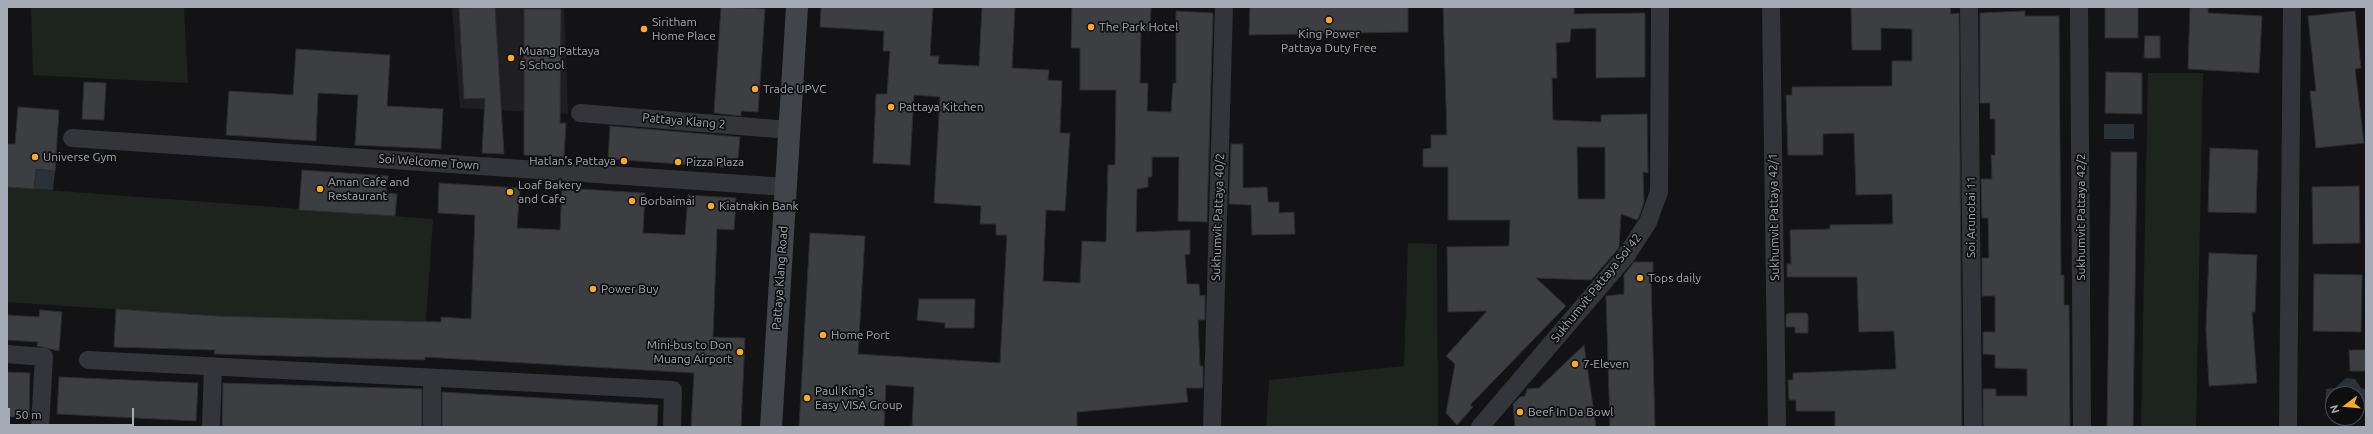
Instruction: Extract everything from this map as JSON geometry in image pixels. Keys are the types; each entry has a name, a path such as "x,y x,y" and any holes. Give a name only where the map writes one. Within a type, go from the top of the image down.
{"main road":[{"name":"Pattaya Klang Road","path":"771,427 789,130 793,7"}],"street":[{"name":"Sukhumvit Pattaya 40/2","path":"1212,427 1224,7"},
{"name":"Sukhumvit Pattaya Soi 42","path":"1480,427 1621,262 1648,222 1659,192 1660,7"},
{"name":"Sukhumvit Pattaya 42/1","path":"1771,7 1777,427"},
{"name":"Soi Arunotai 11","path":"1969,7 1973,427"},
{"name":"Sukhumvit Pattaya 42/2","path":"2079,7 2082,427"},
{"path":"2288,427 2292,7"},
{"name":"Pattaya Klang 2","path":"580,112 789,130"},
{"name":"Soi Welcome Town","path":"72,138 786,187"},
{"path":"7,354 44,356 40,427"},
{"path":"88,360 673,390 672,427"},
{"path":"211,427 213,366"},
{"path":"432,378 432,427"}],"shaded area":[{"path":"31,7 184,7 188,83 33,75"},
{"name":"Muang Pattaya 5 School","path":"452,7 564,7 568,114 460,108"},
{"path":"2148,73 2203,73 2196,427 2141,427"},
{"path":"2104,124 2134,124 2134,139 2104,139"},
{"path":"36,169 55,171 53,190 34,189"},
{"path":"7,187 433,219 426,321 215,316 7,302"},
{"path":"1408,243 1437,244 1438,427 1266,427 1269,380 1404,366"},
{"path":"2346,378 2355,379 2360,386 2337,386"},
{"path":"2365,389 2366,389 2365,408"}],"building":[{"path":"495,7 504,154 482,153 485,98 464,99 459,8"},
{"path":"721,7 765,9 758,112 741,111 741,116 714,113"},
{"path":"821,7 933,7 930,56 939,56 938,64 979,66 982,7 1015,7 1012,68 1049,70 1048,80 1062,81 1060,133 1070,133 1065,211 1046,210 1043,281 1080,283 1082,241 1106,242 1108,165 1115,165 1116,90 1080,90 1080,48 1071,48 1072,7 1151,7 1150,32 1141,31 1140,83 1148,83 1147,111 1171,112 1173,83 1176,83 1176,11 1213,13 1207,222 1178,221 1179,157 1152,157 1152,177 1148,177 1148,187 1137,189 1136,232 1190,230 1190,254 1185,255 1187,284 1199,284 1200,296 1205,295 1205,320 1198,320 1200,366 1203,366 1203,388 1186,388 1188,402 1077,412 1077,427 912,427 914,387 886,385 884,427 799,427 810,233 865,236 858,354 1000,363 1007,235 996,235 996,224 980,224 981,206 934,203 940,97 914,95 910,165 873,163 876,94 887,94 890,51 883,51 884,31 820,27"},
{"name":"King Power Pattaya Duty Free","path":"1250,7 1408,7 1408,32 1249,35"},
{"path":"1443,7 1574,7 1574,14 1645,13 1645,77 1596,78 1596,28 1571,29 1570,42 1556,43 1557,78 1552,78 1553,120 1601,122 1601,115 1647,114 1648,173 1643,172 1644,202 1639,217 1637,220 1621,214 1619,248 1591,280 1536,278 1566,306 1470,405 1473,407 1457,425 1446,413 1455,364 1446,356 1487,311 1448,312 1447,247 1509,246 1510,220 1448,220 1448,167 1423,167 1423,149 1431,148 1431,135 1447,135","holes":["1577,147 1605,147 1605,199 1578,199"]},
{"path":"1851,7 1950,7 1951,14 1959,13 1962,427 1835,427 1835,411 1796,411 1796,400 1789,400 1788,380 1793,380 1793,373 1896,369 1894,331 1859,332 1857,277 1787,277 1787,264 1791,264 1790,230 1830,229 1830,225 1893,224 1892,194 1856,195 1854,133 1823,134 1823,155 1788,155 1786,95 1792,95 1792,87 1892,86 1892,61 1912,61 1912,29 1881,28 1881,50 1852,50"},
{"path":"2105,7 2138,7 2138,38 2105,38"},
{"path":"2190,7 2208,7 2208,13 2262,16 2259,73 2188,69"},
{"path":"524,9 561,9 560,123 566,123 564,157 524,155"},
{"path":"2025,11 2025,16 2059,16 2061,275 2064,275 2064,305 2069,305 2070,427 1983,427 1983,389 1996,389 1996,396 2027,396 2027,369 1995,368 1995,355 1983,354 1983,332 1995,332 1995,296 1982,296 1982,258 1989,258 1988,218 1982,218 1981,179 1992,179 1991,155 1995,155 1995,119 1990,119 1990,103 1980,103 1980,13"},
{"path":"2355,11 2361,68 2355,69 2364,143 2316,148 2310,91 2316,91 2308,16"},
{"path":"2145,36 2160,36 2160,58 2144,58"},
{"path":"296,49 390,55 387,106 443,109 441,149 355,145 358,95 318,93 316,141 226,135 229,91 293,95"},
{"path":"2106,72 2142,73 2142,114 2105,113"},
{"path":"84,82 106,83 104,120 82,119"},
{"name":"Universe Gym","path":"18,107 59,110 55,171 36,169 34,189 7,187 7,144 15,144"},
{"path":"610,126 740,137 737,168 608,159"},
{"path":"1231,144 1243,144 1243,188 1267,187 1268,202 1279,202 1279,213 1294,212 1295,234 1252,235 1251,205 1229,204"},
{"path":"2210,148 2258,150 2256,213 2208,212"},
{"path":"2111,152 2137,152 2133,427 2107,427"},
{"path":"302,170 388,176 386,193 397,194 395,216 299,210"},
{"path":"439,183 520,188 517,228 560,230 562,188 645,193 643,233 685,235 688,195 736,198 734,230 717,229 713,337 745,338 741,427 691,427 694,373 425,357 425,360 214,354 215,350 114,347 116,309 216,316 441,322 441,317 471,319 475,215 438,213"},
{"path":"2359,186 2360,243 2313,244 2312,187"},
{"path":"2209,253 2257,255 2255,312 2252,312 2257,383 2209,386 2206,329"},
{"path":"1634,262 1653,262 1653,277 1651,277 1655,427 1610,427 1606,296 1624,294 1624,275"},
{"path":"2314,274 2362,275 2361,332 2313,331"},
{"path":"919,299 975,299 974,328 945,328 945,323 917,320"},
{"path":"40,310 62,312 59,351 37,346 38,342 7,340 7,315 39,317"},
{"path":"1789,313 1806,313 1808,315 1808,333 1795,333 1795,327 1786,327 1786,315"},
{"path":"1584,345 1596,427 1515,427 1513,404 1520,397 1525,396 1527,389 1539,388"},
{"path":"2349,350 2366,350 2366,371 2350,371"},
{"path":"7,372 30,373 29,417 7,417"},
{"path":"59,377 198,383 196,421 57,414"},
{"path":"223,383 422,389 422,427 222,427"},
{"path":"442,392 658,405 657,427 442,427"}],"place":[{"name":"King Power Pattaya Duty Free","path":"1329,20"},
{"name":"The Park Hotel","path":"1091,27"},
{"name":"Siritham Home Place","path":"644,29"},
{"name":"Muang Pattaya 5 School","path":"511,58"},
{"name":"Trade UPVC","path":"755,89"},
{"name":"Pattaya Kitchen","path":"891,107"},
{"name":"Universe Gym","path":"35,157"},
{"name":"Hatlan's Pattaya","path":"624,161"},
{"name":"Pizza Plaza","path":"678,162"},
{"name":"Aman Cafe and Restaurant","path":"320,189"},
{"name":"Loaf Bakery and Cafe","path":"510,192"},
{"name":"Borbaimai","path":"632,201"},
{"name":"Kiatnakin Bank","path":"711,206"},
{"name":"Tops daily","path":"1640,278"},
{"name":"Power Buy","path":"593,289"},
{"name":"Home Port","path":"823,335"},
{"name":"Mini-bus to Don Muang Airport","path":"740,352"},
{"name":"7-Eleven","path":"1575,364"},
{"name":"Paul King's Easy VISA Group","path":"807,398"},
{"name":"Beef In Da Bowl","path":"1520,412"}]}
